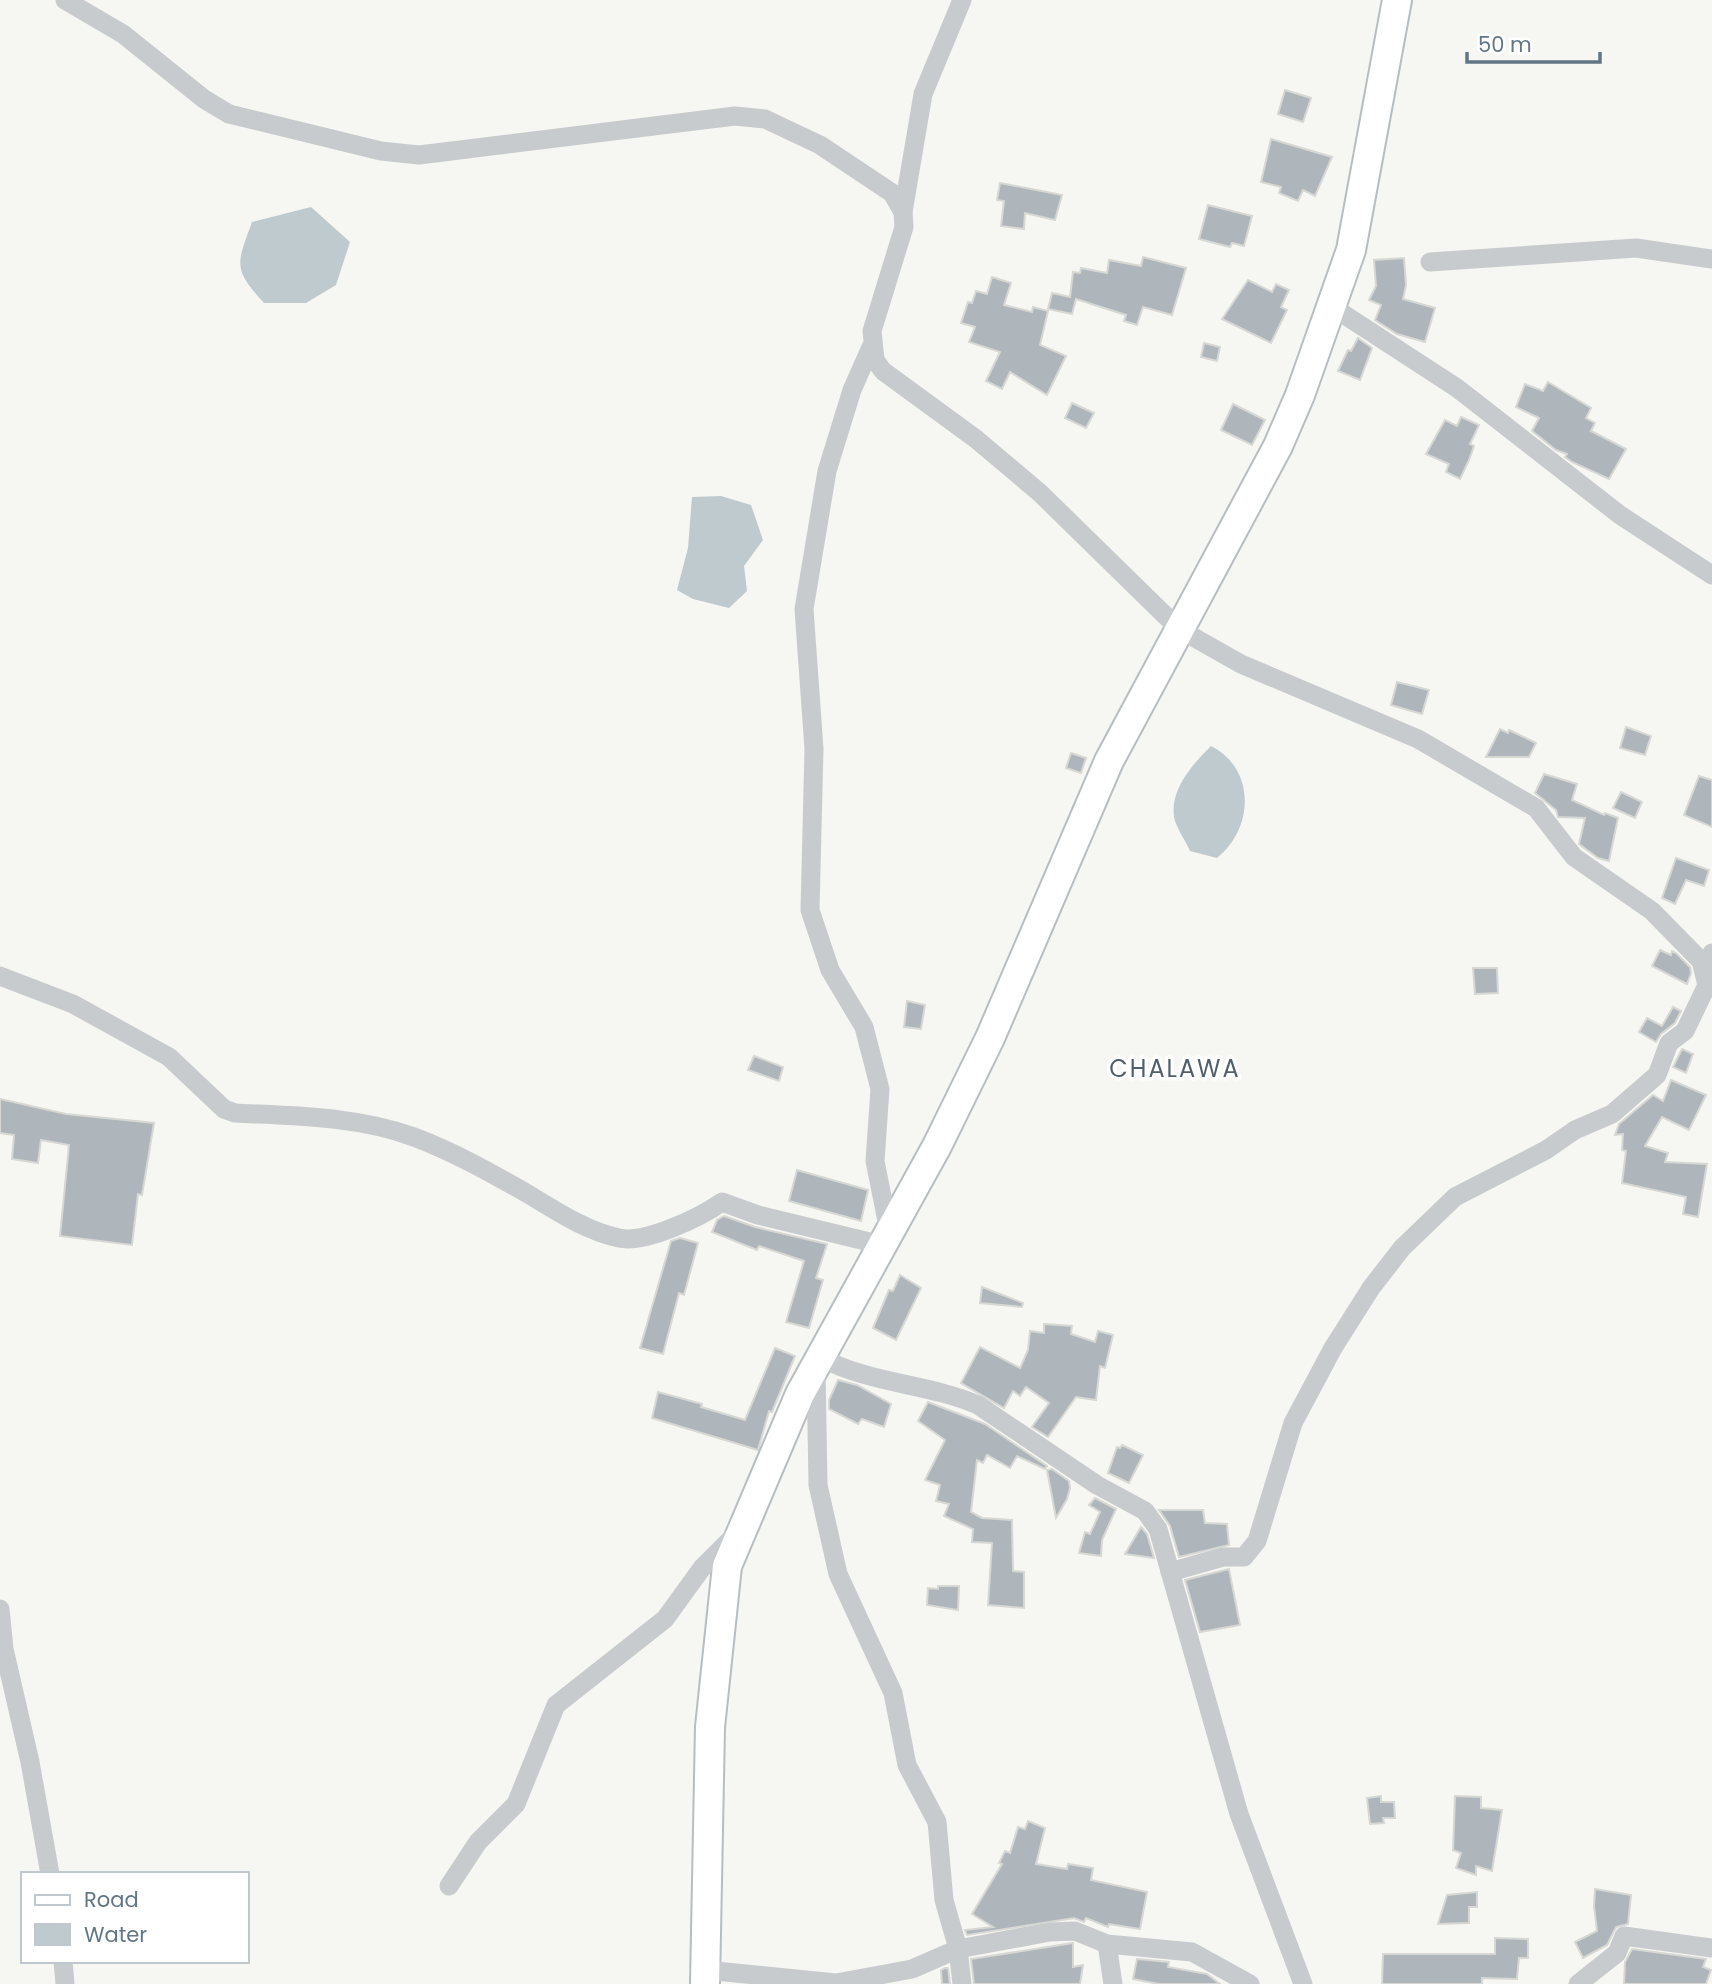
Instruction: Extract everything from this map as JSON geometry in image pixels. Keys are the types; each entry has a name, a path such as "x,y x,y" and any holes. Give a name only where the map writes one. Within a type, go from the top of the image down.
{"street":[{"path":"65,0 123,34 204,99 229,114 382,151 419,155 735,116 765,119 820,145 892,193 902,212"},
{"path":"962,0 923,94 902,212 904,227 872,331 875,360 883,371 976,439 1040,493 1180,629 1241,664 1418,739 1535,808 1574,857 1652,911 1701,961 1710,987"},
{"path":"1250,1984 1192,1952 1107,1944 1075,1931 1038,1934 1001,1940 980,1948 958,1949 912,1969 836,1983 705,1977 710,1740 717,1636 727,1566 818,1361 937,1146 990,1038 1109,761 1278,446 1300,395 1350,250 1396,0"},
{"path":"1430,262 1636,248 1712,259"},
{"path":"1331,306 1457,388 1620,515 1712,575"},
{"path":"872,347 852,390 827,471 804,610 814,749 810,910 830,970 864,1027 880,1089 875,1161 885,1238"},
{"path":"1170,1572 1223,1557 1244,1557 1257,1541 1293,1423 1356,1309 1402,1248 1455,1197 1627,1104 1657,1075 1669,1043 1685,1031 1710,987 1712,953"},
{"path":"0,976 73,1004 169,1057 224,1109 235,1113 307,1117 390,1129 478,1165 579,1224 620,1239 635,1238 701,1217 722,1202 758,1215 885,1238"},
{"path":"818,1361 860,1374 962,1398 978,1405 1106,1491 1145,1511 1158,1530 1239,1814 1303,1984"},
{"path":"818,1361 818,1485 838,1574 893,1693 907,1765 937,1822 944,1900 958,1949 962,1984"},
{"path":"449,1886 478,1842 516,1804 555,1705 665,1619 702,1568 741,1530"},
{"path":"0,1609 4,1649 30,1762 50,1872"},
{"path":"1578,1984 1617,1953 1624,1936 1712,1948"},
{"path":"1107,1944 1113,1984"},
{"path":"63,1963 65,1984"}],"water":[{"path":"311,207 350,242 336,285 306,303 264,303 247,281 240,265 252,222"},
{"path":"721,496 751,505 763,540 744,566 747,591 729,608 693,599 677,590 688,548 692,497"},
{"path":"1211,746 1225,756 1236,769 1245,799 1238,831 1217,858 1190,851 1174,817 1179,787 1190,769"}],"building":[{"path":"1285,90 1311,98 1303,122 1278,114"},
{"path":"1271,139 1332,157 1315,196 1303,190 1298,201 1279,193 1281,187 1261,182"},
{"path":"1000,183 1062,195 1055,220 1025,213 1024,229 1001,226 1004,201 997,200"},
{"path":"1208,205 1252,216 1244,246 1232,243 1230,247 1199,239"},
{"path":"1143,257 1186,268 1172,315 1143,307 1137,325 1124,321 1126,315 1076,299 1072,314 1048,309 1052,293 1070,297 1073,272 1080,273 1081,268 1107,273 1109,260 1141,266"},
{"path":"1404,258 1406,285 1403,299 1435,308 1425,342 1397,334 1375,320 1381,305 1369,300 1376,286 1374,260"},
{"path":"992,277 1011,283 1004,305 1032,312 1033,307 1048,311 1040,345 1066,356 1047,395 1010,372 1002,389 986,381 1000,352 969,342 975,327 961,323 968,302 972,303 976,291 987,294"},
{"path":"1248,280 1272,292 1276,284 1289,290 1281,307 1287,310 1271,343 1222,319"},
{"path":"1358,338 1372,348 1360,380 1338,371 1348,350 1351,351"},
{"path":"1204,343 1220,347 1217,361 1201,357"},
{"path":"1548,382 1591,408 1586,418 1595,423 1591,431 1626,449 1609,479 1565,457 1567,454 1556,450 1532,431 1539,418 1516,407 1525,384 1543,391"},
{"path":"1072,403 1094,413 1086,428 1065,418"},
{"path":"1233,404 1265,420 1252,445 1221,430"},
{"path":"1461,417 1479,425 1470,444 1474,446 1460,479 1446,472 1449,464 1426,454 1445,420 1457,426"},
{"path":"1397,682 1429,690 1422,714 1391,705"},
{"path":"1626,727 1651,736 1645,755 1620,748"},
{"path":"1500,729 1508,733 1509,730 1536,743 1529,757 1486,757"},
{"path":"1071,753 1086,758 1081,773 1066,768"},
{"path":"1544,774 1577,784 1572,800 1604,815 1605,813 1618,818 1609,861 1598,858 1579,844 1585,818 1558,817 1556,810 1535,793"},
{"path":"1699,776 1712,780 1712,827 1684,815"},
{"path":"1621,792 1642,802 1635,818 1613,808"},
{"path":"1676,858 1709,870 1704,886 1686,880 1675,904 1662,898"},
{"path":"1660,950 1671,955 1672,951 1676,953 1690,967 1687,984 1652,966"},
{"path":"1473,968 1497,968 1498,993 1475,994"},
{"path":"907,1001 925,1005 921,1029 904,1027"},
{"path":"1673,1007 1681,1011 1675,1023 1661,1034 1656,1042 1639,1032 1647,1018 1662,1026"},
{"path":"1682,1049 1693,1054 1686,1073 1673,1067"},
{"path":"754,1056 783,1067 779,1081 748,1070"},
{"path":"1671,1080 1706,1095 1689,1130 1662,1117 1645,1146 1668,1153 1665,1162 1707,1164 1698,1217 1683,1214 1686,1197 1622,1183 1626,1151 1622,1150 1623,1134 1615,1135 1619,1124 1653,1095 1663,1101"},
{"path":"0,1099 66,1114 154,1123 142,1195 138,1194 132,1245 60,1236 69,1145 41,1140 38,1163 12,1159 14,1135 0,1133"},
{"path":"797,1170 868,1190 861,1221 789,1201"},
{"path":"724,1216 755,1227 827,1244 816,1278 823,1280 809,1328 786,1322 804,1261 759,1246 757,1250 712,1232 717,1220"},
{"path":"680,1238 698,1243 684,1295 679,1293 663,1354 640,1348 671,1241"},
{"path":"900,1275 921,1288 896,1340 873,1328 889,1290 893,1291"},
{"path":"982,1287 1023,1303 1022,1307 980,1303"},
{"path":"1044,1324 1072,1326 1071,1334 1095,1342 1098,1331 1113,1335 1105,1368 1100,1366 1096,1400 1076,1397 1048,1437 1032,1427 1049,1403 1026,1387 1020,1396 1013,1391 1004,1408 961,1383 980,1347 1020,1368 1028,1350 1030,1331 1044,1333"},
{"path":"775,1348 795,1356 772,1412 769,1411 758,1450 652,1418 658,1392 745,1420"},
{"path":"838,1380 857,1385 891,1404 884,1427 862,1419 858,1424 829,1409 829,1400"},
{"path":"928,1402 985,1424 1047,1466 1045,1469 1017,1456 1010,1468 987,1455 983,1463 977,1460 971,1512 982,1518 1012,1520 1013,1571 1024,1572 1024,1608 988,1605 992,1543 972,1542 973,1529 944,1516 949,1504 936,1501 940,1485 925,1480 945,1440 918,1421"},
{"path":"1122,1445 1143,1455 1129,1483 1108,1473 1117,1447"},
{"path":"1052,1469 1069,1481 1070,1488 1056,1518 1047,1470"},
{"path":"1095,1498 1116,1509 1102,1540 1101,1556 1079,1553 1085,1532 1090,1534 1100,1512 1089,1505"},
{"path":"1159,1510 1203,1510 1205,1523 1227,1524 1229,1545 1179,1557 1170,1526"},
{"path":"1141,1527 1147,1534 1154,1558 1125,1554"},
{"path":"1229,1569 1240,1625 1200,1632 1185,1580"},
{"path":"938,1586 959,1586 958,1610 927,1605 928,1588 938,1589"},
{"path":"1381,1796 1381,1802 1394,1802 1395,1818 1383,1818 1384,1823 1370,1824 1367,1798"},
{"path":"1455,1796 1481,1797 1481,1808 1502,1810 1492,1871 1476,1866 1476,1875 1456,1868 1461,1853 1453,1850"},
{"path":"1028,1821 1045,1828 1036,1864 1067,1869 1068,1864 1093,1868 1091,1880 1147,1892 1140,1929 1109,1924 1108,1927 1086,1918 1084,1922 1074,1918 967,1935 965,1930 993,1927 972,1914 1002,1864 999,1863 1005,1851 1010,1853 1018,1827 1025,1829"},
{"path":"1595,1889 1631,1895 1628,1924 1616,1927 1607,1945 1583,1958 1575,1942 1597,1931"},
{"path":"1477,1892 1477,1907 1469,1907 1469,1923 1438,1924 1447,1895"},
{"path":"1495,1938 1528,1939 1528,1958 1519,1958 1517,1979 1482,1978 1482,1984 1382,1984 1383,1954 1495,1954"},
{"path":"1073,1943 1073,1967 1083,1965 1080,1984 974,1984 971,1959"},
{"path":"1632,1949 1706,1959 1703,1967 1711,1970 1706,1984 1624,1984 1625,1962"},
{"path":"1137,1959 1169,1962 1168,1967 1207,1974 1220,1984 1159,1984 1133,1979"},
{"path":"948,1968 950,1984 942,1984 941,1970"}],"district":[{"name":"CHALAWA","path":"1175,1068"}]}
